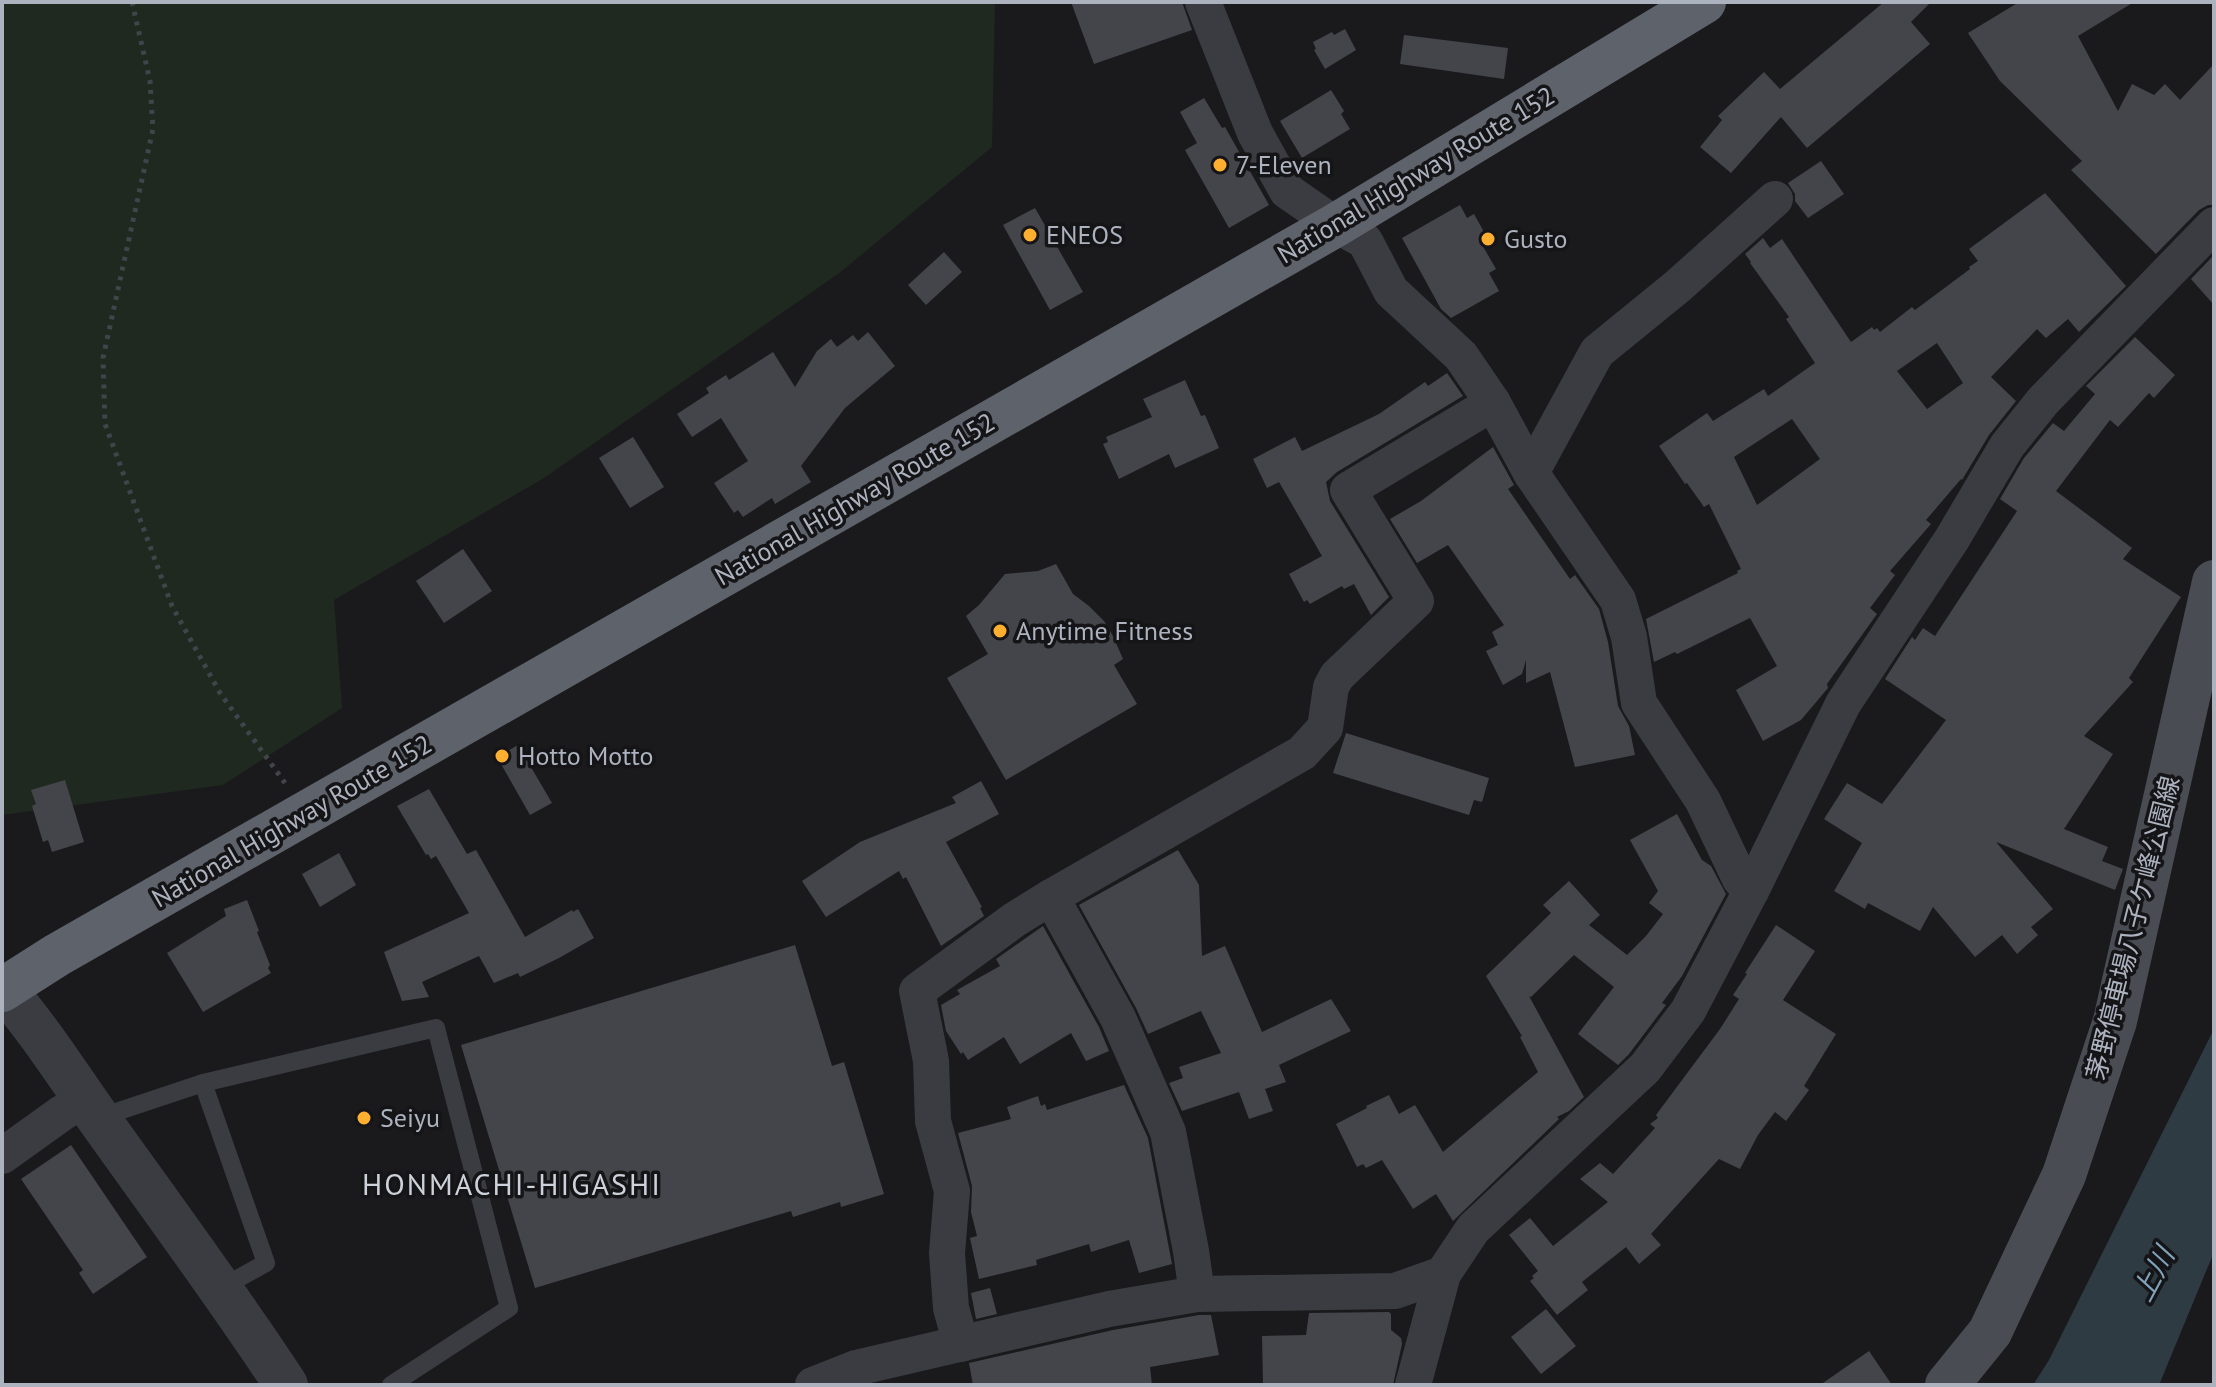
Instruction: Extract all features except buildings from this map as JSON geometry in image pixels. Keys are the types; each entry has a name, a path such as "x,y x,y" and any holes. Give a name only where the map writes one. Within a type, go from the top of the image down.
{"highway":[{"name":"National Highway Route 152","path":"3,990 57,955 1336,225 1704,2"}],"main road":[{"name":"茅野停車場八子ケ峰公園線","path":"1947,1385 1990,1332 2064,1175 2115,1021 2214,582"}],"street":[{"path":"1203,2 1255,133 1287,191 1365,241 1391,291 1461,356 1493,403 1531,473 1618,600 1629,637 1639,703 1703,801 1740,879 1751,891"},
{"path":"1531,473 1597,352 1678,286 1775,199"},
{"path":"1413,1385 1443,1274 1473,1229 1645,1068 1688,1011 1843,704 1952,539 2007,446 2043,401 2214,225"},
{"path":"961,1344 951,1308 948,1267 952,1191 933,1121 931,1061 917,991 1014,920 1051,897 1302,753 1325,728 1331,687 1337,676 1416,601 1348,490 1493,403"},
{"path":"1051,897 1118,1018 1168,1132 1197,1294"},
{"path":"3,990 29,1019 221,1288 286,1385"},
{"path":"2,1156 62,1113 92,1108"},
{"path":"813,1385 856,1368 1109,1309 1197,1294 1395,1291 1443,1274"}],"lane":[{"path":"92,1108 436,1028 509,1308 391,1385"},
{"path":"203,1083 266,1263 221,1288"}],"path":[{"path":"132,2 150,81 153,129 103,358 105,424 172,606 220,693 290,791"}],"green space":[{"path":"2,2 995,2 992,147 838,274 544,478 334,600 342,708 223,785 2,815"}],"water":[{"name":"上川","path":"2214,1029 2214,1252 2159,1385 2033,1385 2049,1360"}],"place":[{"name":"7-Eleven","path":"1220,165"},
{"name":"ENEOS","path":"1030,235"},
{"name":"Gusto","path":"1488,239"},
{"name":"Anytime Fitness","path":"1000,631"},
{"name":"Hotto Motto","path":"502,756"},
{"name":"Seiyu","path":"364,1118"}],"district":[{"name":"HONMACHI-HIGASHI","path":"512,1185"}]}
